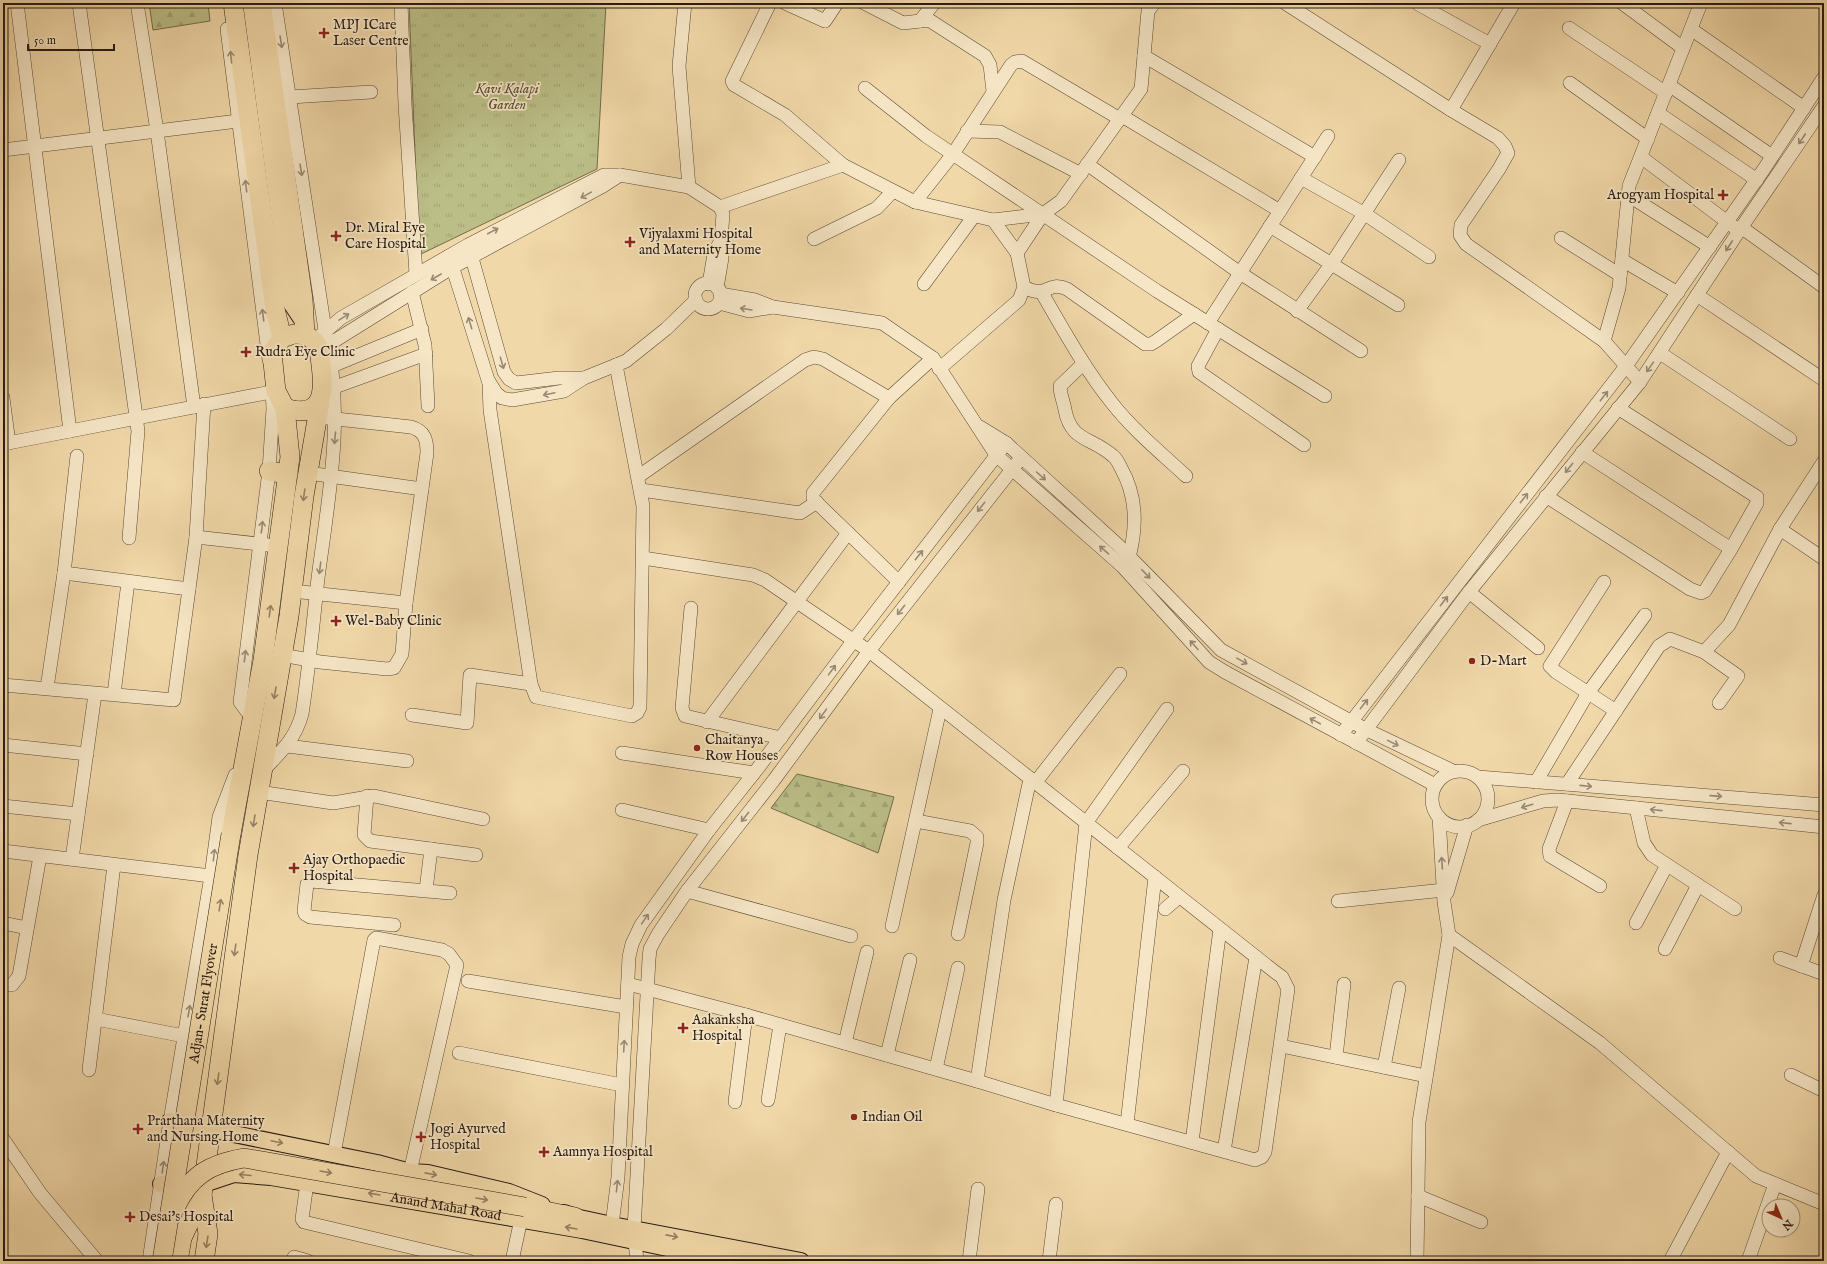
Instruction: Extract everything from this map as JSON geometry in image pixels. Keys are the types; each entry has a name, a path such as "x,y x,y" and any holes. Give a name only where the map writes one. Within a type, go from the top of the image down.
{"highway":[{"path":"233,3 275,309 281,335 272,353 274,391 285,408 295,411 305,411 315,408 318,410"},
{"path":"204,1261 208,1234 203,1190 247,862 282,655 318,410 322,396 322,373 316,337 303,299 261,3"},
{"path":"281,335 294,334 316,337"},
{"name":"Adjan- Surat Flyover","path":"162,1261 231,834 263,660 290,458 285,408"},
{"path":"269,471 288,474"},
{"path":"168,1226 181,1195 196,1177 211,1166 244,1158 523,1213 575,1218"},
{"path":"178,1261 182,1238 203,1190"}],"main road":[{"path":"241,3 282,304 281,335"},
{"path":"251,3 291,303 316,337"},
{"name":"Anand Mahal Road","path":"170,1121 334,1154 410,1172 428,1173 509,1192 575,1218 627,1231 729,1261"},
{"name":"Anand Mahal Road","path":"161,1184 203,1190 234,1174 271,1177 523,1213 801,1261"}],"street":[{"path":"17,3 70,431"},
{"path":"79,3 138,432 129,538"},
{"path":"3,685 174,700 196,537 199,405 137,3"},
{"path":"224,3 274,391 269,471 240,702 252,718"},
{"path":"262,772 287,746 298,729 302,714 332,476 336,418 335,387 332,366 316,337 290,98 275,3"},
{"path":"401,3 405,104 416,274"},
{"path":"685,3 679,66 689,187"},
{"path":"770,3 732,81 734,85 784,115 842,165 915,202 993,220 1043,214"},
{"path":"785,3 825,21 837,3"},
{"path":"864,3 903,23 929,20 985,56 990,65 994,92"},
{"path":"920,20 934,3"},
{"path":"1284,3 1451,110 1498,138 1505,146 1508,153 1499,169 1461,225 1460,235 1466,244 1604,341 1640,382"},
{"path":"1451,110 1514,3"},
{"path":"1622,3 1683,48"},
{"path":"1604,341 1619,288 1629,186 1701,3"},
{"path":"1418,4 1490,44"},
{"path":"1017,254 1043,214 1061,201 1141,90 1149,5"},
{"path":"1569,28 1772,156"},
{"path":"1691,29 1804,108"},
{"path":"1144,56 1315,157"},
{"path":"915,202 953,154 1011,65 1015,62 1022,62 1280,211"},
{"path":"1341,735 1350,721 1626,366 1756,180 1824,77"},
{"path":"1570,84 1648,140"},
{"path":"865,88 926,136 1194,314 1325,396"},
{"path":"290,98 371,92"},
{"path":"1356,743 1469,592 1640,382 1740,229 1824,106"},
{"path":"1658,113 1756,180"},
{"path":"3,150 238,121"},
{"path":"967,131 1000,132 1084,169 1297,311 1361,351"},
{"path":"1304,445 1199,372 1198,366 1213,326 1240,273 1328,136"},
{"path":"1641,157 1727,222 1740,229 1824,287"},
{"path":"1297,311 1332,263 1399,160"},
{"path":"720,208 842,165"},
{"path":"316,337 341,318 416,274 451,262 472,258 603,186 620,175"},
{"path":"316,337 412,292 451,262 468,245 598,177 620,175 689,187 720,208 723,214 721,240 722,258 713,308 704,309 696,300"},
{"path":"1301,178 1365,214 1429,257"},
{"path":"814,239 877,208 893,190"},
{"path":"1628,195 1710,247"},
{"path":"924,284 974,216"},
{"path":"898,582 816,502 813,498 815,488 890,398 1019,300 1024,287 1017,254 993,220"},
{"path":"1270,226 1332,263 1398,306"},
{"path":"1561,238 1620,275"},
{"path":"468,245 504,372 509,379 516,383 559,378 584,378"},
{"path":"1622,260 1678,293"},
{"path":"451,262 489,382 496,393 502,398 512,400 564,391 584,378 626,361 644,348 696,300 698,288 755,300 773,307 882,323 936,364 996,455 1122,566 1217,668 1435,786"},
{"path":"1024,287 1033,292 1042,293 1052,287 1060,286 1067,289 1145,344 1151,344 1156,341 1194,314"},
{"path":"412,292 422,329 426,354 428,406"},
{"path":"1042,293 1084,364 1113,404 1141,434 1186,476"},
{"path":"1697,295 1824,380"},
{"path":"332,366 422,329"},
{"path":"1660,353 1790,439"},
{"path":"335,387 426,354"},
{"path":"639,476 806,360 814,357 823,359 890,398"},
{"path":"1084,364 1060,386 1066,420 1084,439 1101,446 1115,457 1128,481 1135,518 1134,540 1129,557"},
{"path":"489,382 490,410 531,684 538,698 632,716 637,713 640,707 644,517 639,476 616,365"},
{"path":"3,398 6,443 136,419 274,391"},
{"path":"1546,496 1696,592 1701,593 1705,591 1757,503 1757,497 1618,408"},
{"path":"282,655 387,669 394,668 402,654 406,603 427,446 426,438 418,430 336,418 318,410"},
{"path":"978,426 1006,443 1129,557 1221,650 1365,729 1452,771 1466,771 1478,777 1824,805"},
{"path":"637,1261 627,1231 618,1177 626,1007 632,944 641,925 709,830 754,774 898,582 1006,443"},
{"path":"1582,452 1731,549"},
{"path":"47,688 64,573 77,456"},
{"path":"627,1231 650,949 658,934 687,891 774,780 869,651 1022,458"},
{"path":"1704,652 1729,625 1780,529 1824,461"},
{"path":"308,473 422,489"},
{"path":"641,490 800,512 816,502"},
{"path":"1780,529 1824,559"},
{"path":"707,722 848,533"},
{"path":"196,537 279,546"},
{"path":"628,984 746,1015 1056,1105 1255,1160 1262,1157 1265,1152 1288,989 1282,977 940,709 869,651 797,601 765,580 753,575 643,558"},
{"path":"64,573 189,589"},
{"path":"114,694 128,582"},
{"path":"1604,582 1550,666 1556,672 1616,711"},
{"path":"292,591 406,603"},
{"path":"1469,592 1538,648"},
{"path":"690,608 682,712 690,719 781,738"},
{"path":"1536,782 1588,693 1645,615"},
{"path":"1567,784 1651,657 1663,642 1670,639 1704,652 1738,676 1719,703"},
{"path":"977,1081 1004,900 1032,781 1120,674"},
{"path":"412,715 467,723 470,675 531,684"},
{"path":"72,859 95,694"},
{"path":"892,926 940,709"},
{"path":"1056,1105 1086,823 1167,709"},
{"path":"3,745 87,754"},
{"path":"149,1261 170,1121 211,876 219,817 247,746"},
{"path":"287,746 407,761"},
{"path":"622,753 754,774"},
{"path":"1118,848 1183,771"},
{"path":"1452,771 1444,775 1435,786 1432,798 1432,806 1439,817 1451,826 1473,822 1543,801 1567,801 1824,827"},
{"path":"1444,896 1473,822 1484,812 1488,803 1484,784 1478,777"},
{"path":"259,792 333,803 367,796 483,818"},
{"path":"367,796 364,835 366,839 370,841 476,855"},
{"path":"1567,801 1549,849 1550,856 1600,886"},
{"path":"3,806 78,814"},
{"path":"1636,808 1648,850 1667,865 1735,909"},
{"path":"622,810 709,830"},
{"path":"1417,1261 1418,1122 1449,935 1444,896 1439,817"},
{"path":"916,821 970,831 977,837 958,934"},
{"path":"426,890 430,849"},
{"path":"3,851 211,876"},
{"path":"3,985 12,985 19,976 40,856"},
{"path":"90,1070 114,865"},
{"path":"1636,923 1667,865"},
{"path":"1127,1124 1155,877"},
{"path":"394,925 310,917 305,914 304,911 307,884 311,881 450,893"},
{"path":"1665,949 1698,885"},
{"path":"687,891 851,936"},
{"path":"1801,966 1824,895"},
{"path":"1338,901 1444,896"},
{"path":"1165,909 1179,897"},
{"path":"3,923 27,928"},
{"path":"1192,1142 1220,929"},
{"path":"1449,935 1600,1043 1756,1176 1824,1204"},
{"path":"334,1154 374,940 376,938 442,950 446,951 457,965 410,1172"},
{"path":"845,1043 867,952"},
{"path":"1224,1151 1256,957"},
{"path":"1780,958 1824,974"},
{"path":"886,1055 910,960"},
{"path":"936,1069 958,968"},
{"path":"468,981 626,1007"},
{"path":"1336,1057 1344,984"},
{"path":"1384,1067 1399,988"},
{"path":"735,1102 746,1015"},
{"path":"96,1019 184,1036"},
{"path":"768,1100 780,1025"},
{"path":"1281,1046 1426,1076"},
{"path":"459,1053 622,1084"},
{"path":"1791,1075 1824,1091"},
{"path":"3,1139 40,1193 97,1261"},
{"path":"1670,1261 1728,1152"},
{"path":"307,1183 302,1219 304,1222 468,1261"},
{"path":"1748,1261 1776,1184"},
{"path":"969,1261 978,1189"},
{"path":"1418,1196 1481,1222"},
{"path":"1049,1261 1056,1204"},
{"path":"512,1261 523,1213"},
{"path":"294,1257 308,1261"}],"green space":[{"path":"149,3 208,3 210,21 153,30"},
{"name":"Kavi Kalapi Garden","path":"409,3 606,3 597,169 419,255"},
{"path":"797,774 894,797 878,853 771,808"}],"place":[{"name":"MPJ ICare Laser Centre","path":"324,33"},
{"name":"Arogyam Hospital","path":"1723,195"},
{"name":"Dr. Miral Eye Care Hospital","path":"336,236"},
{"name":"Vijyalaxmi Hospital and Maternity Home","path":"630,242"},
{"name":"Rudra Eye Clinic","path":"246,352"},
{"name":"Wel-Baby Clinic","path":"336,621"},
{"name":"D-Mart","path":"1472,661"},
{"name":"Chaitanya Row Houses","path":"697,748"},
{"name":"Ajay Orthopaedic Hospital","path":"294,868"},
{"name":"Aakanksha Hospital","path":"683,1028"},
{"name":"Indian Oil","path":"854,1117"},
{"name":"Prarthana Maternity and Nursing Home","path":"138,1129"},
{"name":"Jogi Ayurved Hospital","path":"421,1137"},
{"name":"Aamnya Hospital","path":"544,1152"},
{"name":"Desai's Hospital","path":"130,1217"}]}
